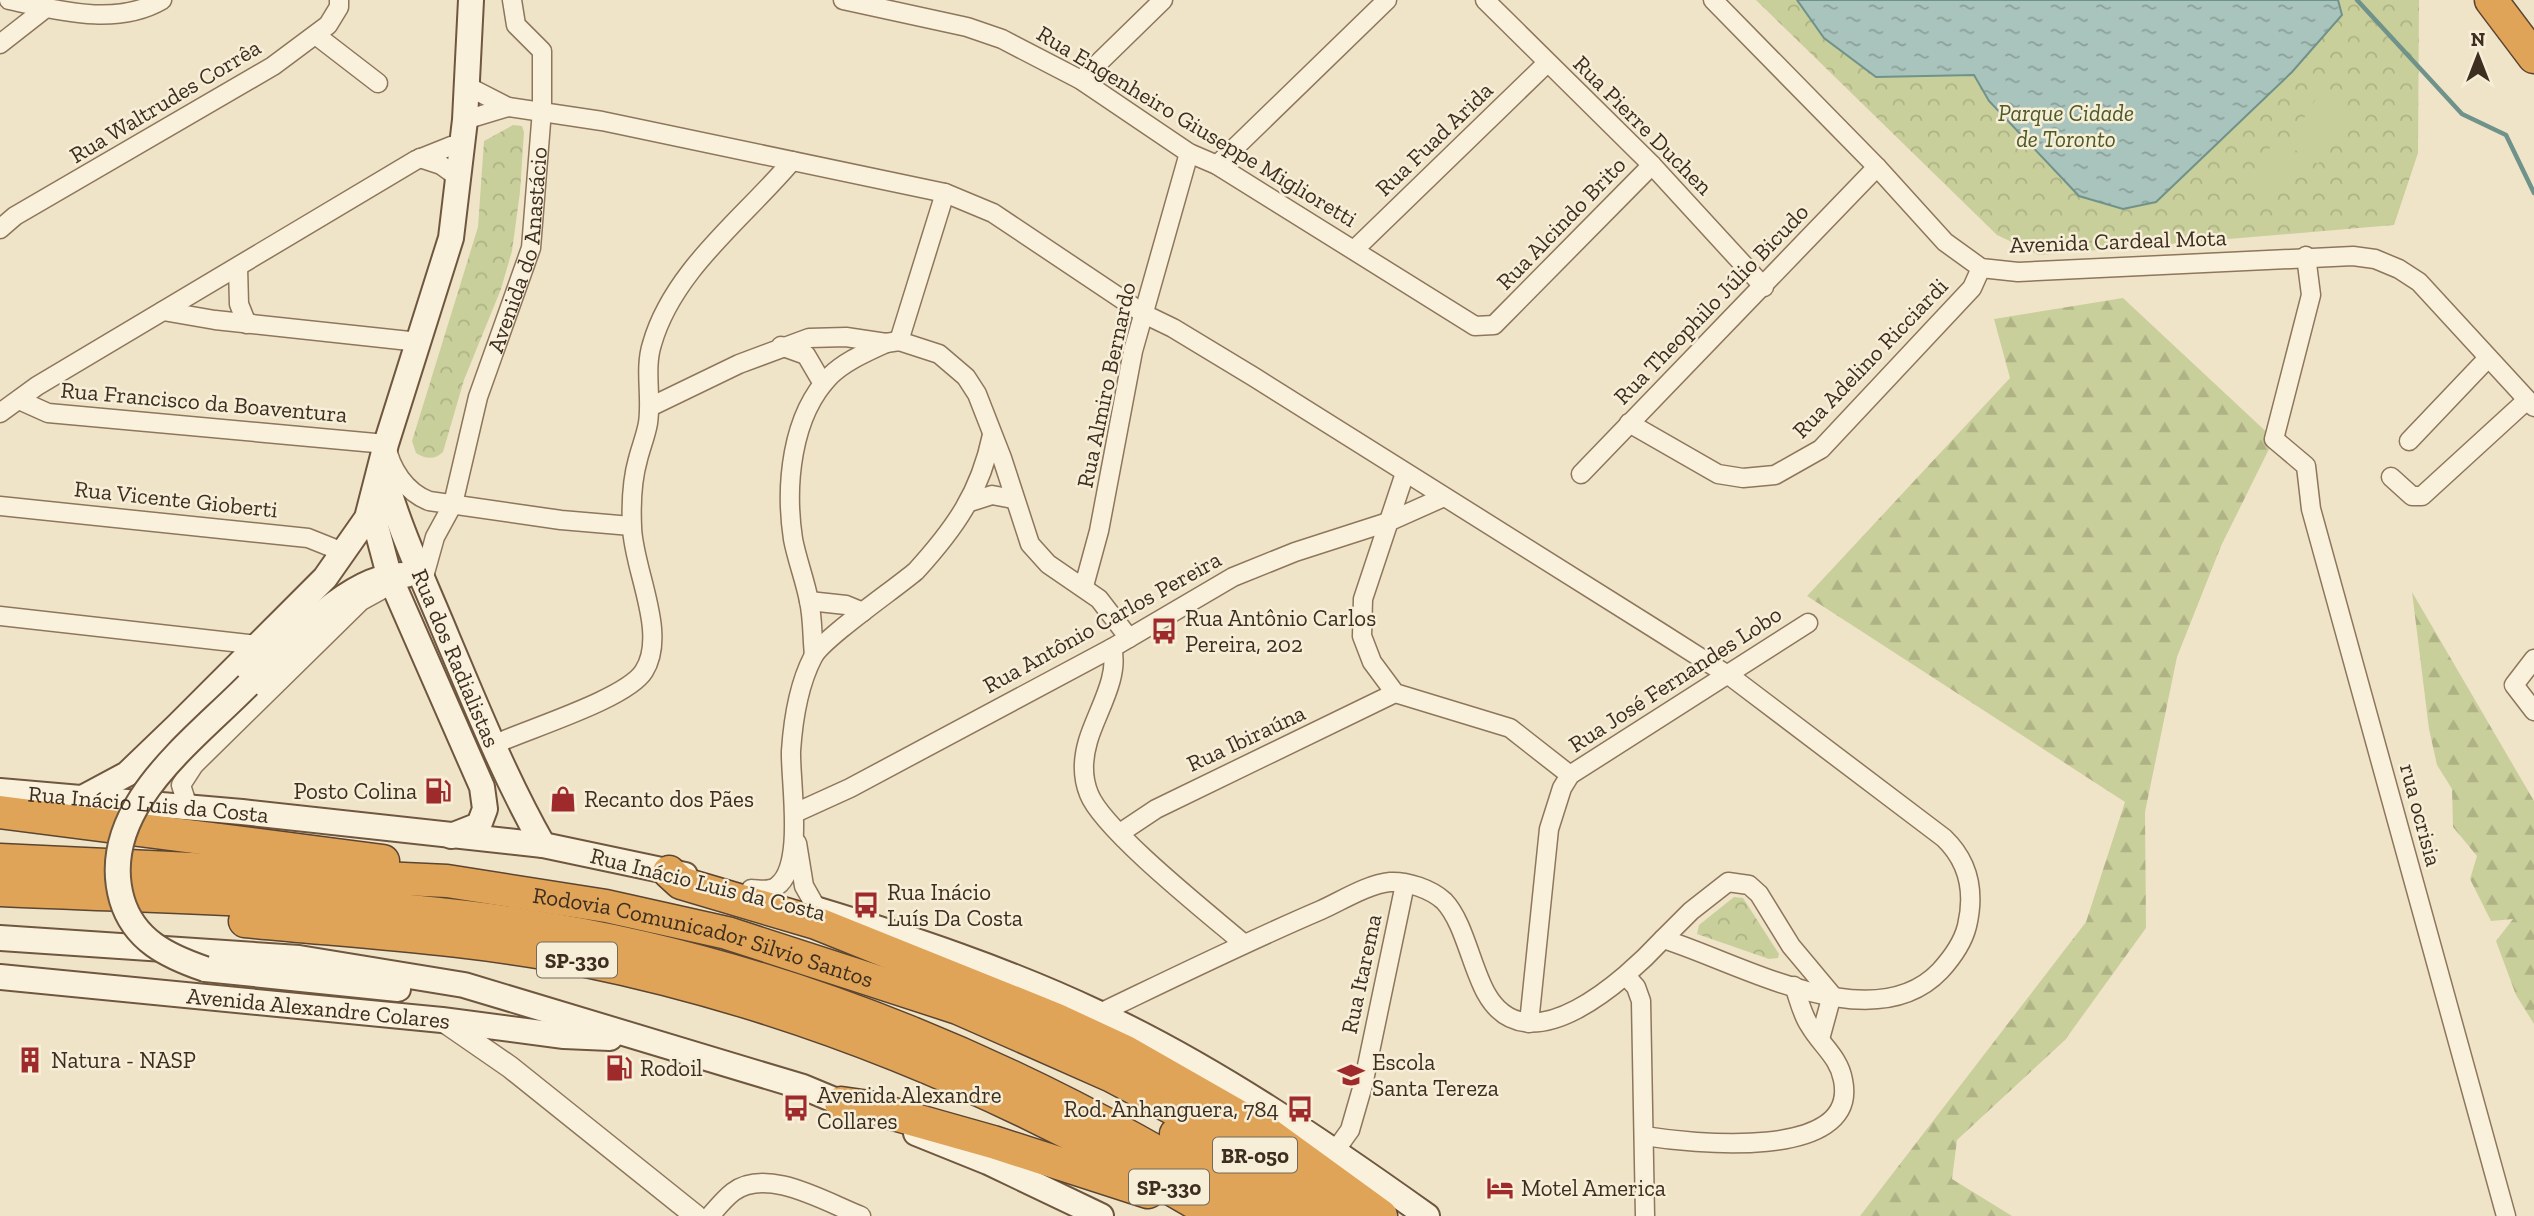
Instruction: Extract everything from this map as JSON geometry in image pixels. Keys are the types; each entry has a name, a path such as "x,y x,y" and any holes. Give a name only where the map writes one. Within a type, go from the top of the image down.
{"highway":[{"path":"2491,0 2534,57"},
{"path":"0,812 378,859 447,881"},
{"name":"Rodovia Comunicador Silvio Santos","path":"0,860 447,881 606,906 727,933 958,1007 1112,1076 1208,1127 1353,1216"},
{"path":"669,872 681,883 829,928 1055,1018 1124,1051 1264,1131 1381,1216"},
{"path":"0,891 353,906 446,915 527,925 687,960 857,1012 993,1067 1133,1138 1263,1216"},
{"name":"SP-330","path":"0,891 517,950 581,960 672,982 847,1035 943,1073 1080,1137 1217,1216"},
{"path":"837,967 1108,1097 1190,1141 1309,1216"},
{"path":"841,1103 869,1107 1076,1167 1151,1193 1196,1216"}],"main road":[{"path":"328,609 357,565 384,453 451,238 465,120 471,0"},
{"name":"Rua dos Radialistas","path":"384,453 389,493 423,580 510,787 543,845"},
{"name":"Rua dos Radialistas","path":"375,490 376,526 392,581 443,704 482,787 485,809 479,825 451,836"},
{"path":"83,797 127,774 258,645 342,557 367,518"},
{"path":"423,580 405,575 392,581 367,582 328,609 248,685 145,790 129,816 117,853 116,879 126,912 144,938 159,949 174,959 205,969 411,991 507,1010 571,1017"},
{"path":"443,704 456,708 466,704 472,695"},
{"name":"Rua Inácio Luis da Costa","path":"0,791 188,807 543,845 751,889 975,962 1100,1013 1175,1053 1335,1151 1427,1216"},
{"path":"0,938 299,958 464,985 803,1087 988,1162 1101,1216"},
{"name":"Avenida Alexandre Colares","path":"0,977 509,1027 564,1036 639,1039"}],"street":[{"path":"9,0 95,14 136,10 162,0"},
{"name":"Rua Waltrudes Corrêa","path":"0,229 16,216 274,66 328,26 339,7 339,0"},
{"name":"Avenida do Anastácio","path":"423,580 432,545 453,504 478,397 531,247 542,110 542,51 516,24 512,0"},
{"name":"Rua Engenheiro Giuseppe Miglioretti","path":"844,0 967,27 1002,39 1081,80 1189,153 1217,165 1355,249 1466,323 1494,325 1505,315"},
{"path":"1081,80 1163,0"},
{"path":"1217,165 1387,0"},
{"name":"Rua Pierre Duchen","path":"1485,0 1546,64 1652,165 1764,286"},
{"name":"Avenida Cardeal Mota","path":"1713,0 1877,167 1945,242 1981,268 2018,272 2083,271 2306,256 2375,259 2399,269 2419,282 2531,404"},
{"path":"0,44 46,8"},
{"path":"317,36 378,83"},
{"name":"Rua Fuad Arida","path":"1355,249 1546,64"},
{"path":"467,86 508,107"},
{"path":"465,120 508,107 542,110 945,193 993,213 1144,314 1182,333 1725,674 1944,838 1958,851 1967,869 1970,887 1967,928 1950,960 1933,978 1909,994 1884,1000 1832,995 1789,985 1663,939"},
{"path":"0,413 163,311 420,158 451,146 462,145"},
{"name":"Rua Almiro Bernardo","path":"1084,586 1097,540 1133,351 1189,153"},
{"path":"420,158 441,165 459,178"},
{"path":"493,745 610,697 632,684 644,671 652,651 652,630 631,526 637,461 650,407 651,345 671,300 705,256 792,161"},
{"name":"Rua Alcindo Brito","path":"1505,315 1652,165"},
{"name":"Rua Theophilo Júlio Bicudo","path":"1581,474 1877,167"},
{"path":"817,909 804,886 791,766 793,729 814,655 809,601 793,538 790,493 794,455 801,426 823,384 850,361 892,342 945,193"},
{"name":"rua ocrisia","path":"2306,256 2311,295 2274,439 2306,466 2311,509 2506,1216"},
{"path":"238,267 239,304 247,324"},
{"name":"Rua Adelino Ricciardi","path":"1629,423 1718,474 1743,478 1775,475 1821,449 1972,288 1981,268"},
{"path":"163,311 247,324 419,342"},
{"path":"650,407 782,346 809,338 892,342 939,354 960,370 977,394 1024,532 1037,554 1084,586 1112,614 1129,638"},
{"path":"782,346 806,355 823,384"},
{"path":"2409,441 2488,358"},
{"name":"Rua Francisco da Boaventura","path":"19,400 48,413 384,453"},
{"path":"2391,477 2412,496 2422,496 2531,404"},
{"path":"814,655 916,571 971,502 992,435"},
{"path":"384,453 414,495 429,501 549,519 631,526"},
{"path":"1405,473 1363,599 1362,636 1372,662 1395,693 1510,728 1570,775"},
{"path":"971,502 992,495 1013,499"},
{"name":"Rua Antônio Carlos Pereira","path":"795,821 850,788 1112,648 1233,577 1295,552 1388,522 1444,497"},
{"name":"Rua Vicente Gioberti","path":"0,506 308,538 327,545 342,557"},
{"path":"188,807 181,785 194,765 361,601 392,581"},
{"path":"809,601 846,605 863,612"},
{"path":"0,616 258,645"},
{"name":"Rua José Fernandes Lobo","path":"1529,1023 1549,830 1562,788 1570,775 1808,623"},
{"path":"1112,648 1113,669 1087,743 1084,768 1093,803 1120,833 1243,943"},
{"path":"2534,659 2515,679 2515,690 2534,711"},
{"name":"Rua Ibiraúna","path":"1120,833 1156,809 1395,693"},
{"path":"751,889 769,890 783,880 795,821"},
{"path":"1100,1013 1243,943 1388,882 1421,887 1444,901 1495,1008 1509,1018 1529,1023 1562,1017 1626,976 1715,892 1728,883 1738,881 1759,894 1796,952 1832,995"},
{"name":"Rua Itarema","path":"1335,1151 1350,1130 1363,1085 1405,884"},
{"path":"1644,1136 1720,1144 1766,1142 1802,1136 1824,1126 1841,1108 1844,1082 1839,1066 1810,1026 1789,985 1796,952"},
{"path":"1626,976 1636,987 1641,1002 1645,1216"},
{"path":"1820,1039 1832,995"},
{"path":"442,1020 510,1067 696,1216"},
{"path":"509,1027 510,1067"},
{"path":"710,1216 733,1192 757,1183 789,1188 861,1216"}],"green space":[{"name":"Parque Cidade de Toronto","path":"1756,0 2419,0 2418,153 2394,225 2039,255 1997,235"},
{"path":"2319,94 2348,112 2318,164 2287,145"},
{"path":"513,125 522,126 524,132 512,251 501,289 464,380 443,452 430,458 416,453 412,441 478,227 484,141"},
{"path":"2274,141 2302,158 2272,206 2244,189"},
{"path":"2123,298 2274,439 2221,546 2177,657 2145,812 2146,928 2065,1040 1957,1140 1952,1179 2012,1216 1860,1216 2086,922 2125,802 1807,596 2010,378 1994,319"},
{"path":"2412,592 2534,801 2534,1024 2516,995 2496,941 2513,919 2491,921 2470,879 2477,856 2453,827 2452,789 2437,765 2429,729"},
{"path":"1734,897 1743,898 1779,954 1778,958 1769,959 1697,934 1699,925"}],"water":[{"path":"1797,0 2338,0 2342,15 2292,72 2156,202 2123,209 2079,196 1989,101 1974,75 1876,77 1824,38"}],"waterway":[{"path":"2357,0 2462,114 2506,135 2534,193"}],"place":[{"name":"Rua Antônio Carlos Pereira, 202","path":"1164,631"},
{"name":"Posto Colina","path":"438,791"},
{"name":"Recanto dos Pães","path":"563,799"},
{"name":"Rua Inácio Luís Da Costa","path":"866,905"},
{"name":"Natura - NASP","path":"30,1060"},
{"name":"Rodoil","path":"619,1068"},
{"name":"Escola Santa Tereza","path":"1351,1075"},
{"name":"Avenida Alexandre Collares","path":"796,1108"},
{"name":"Rod. Anhanguera, 784","path":"1300,1109"},
{"name":"Motel America","path":"1500,1188"}]}
